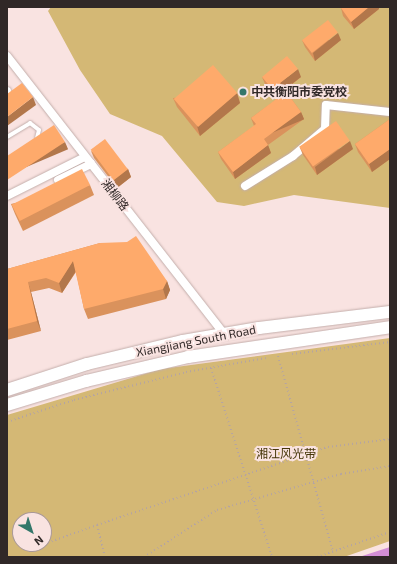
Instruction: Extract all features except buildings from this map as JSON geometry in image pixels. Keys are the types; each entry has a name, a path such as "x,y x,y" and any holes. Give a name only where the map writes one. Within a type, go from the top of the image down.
{"main road":[{"name":"Xiangjiang South Road","path":"7,390 87,364 224,334 390,312"},
{"name":"Xiangjiang South Road","path":"7,405 86,381 188,357 390,327"}],"street":[{"name":"湘柳路","path":"7,56 224,334"},
{"path":"245,186 293,156 325,129 326,105 390,112"},
{"path":"7,196 85,157"},
{"path":"58,180 91,164"},
{"path":"65,166 68,175"},
{"path":"135,242 145,234"}],"lane":[{"path":"7,137 30,123 40,135 31,142"}],"path":[{"path":"7,422 74,400 211,367 278,356 390,342"},
{"path":"278,356 312,482 333,552"},
{"path":"211,367 272,557"},
{"path":"52,541 245,473 305,456 328,447 390,439"},
{"path":"144,557 203,516 253,499 364,468 390,466"},
{"path":"97,525 105,557"},
{"path":"317,557 390,532"}],"green space":[{"name":"中共衡阳市委党校","path":"51,7 390,7 390,208 294,195 244,206 217,202 162,136 110,114 80,70 48,11"},
{"name":"湘江风光带","path":"390,338 390,541 344,557 7,557 7,415 161,369"}],"shaded area":[{"path":"390,547 390,557 359,557"}],"place":[{"name":"中共衡阳市委党校","path":"243,92"}]}
